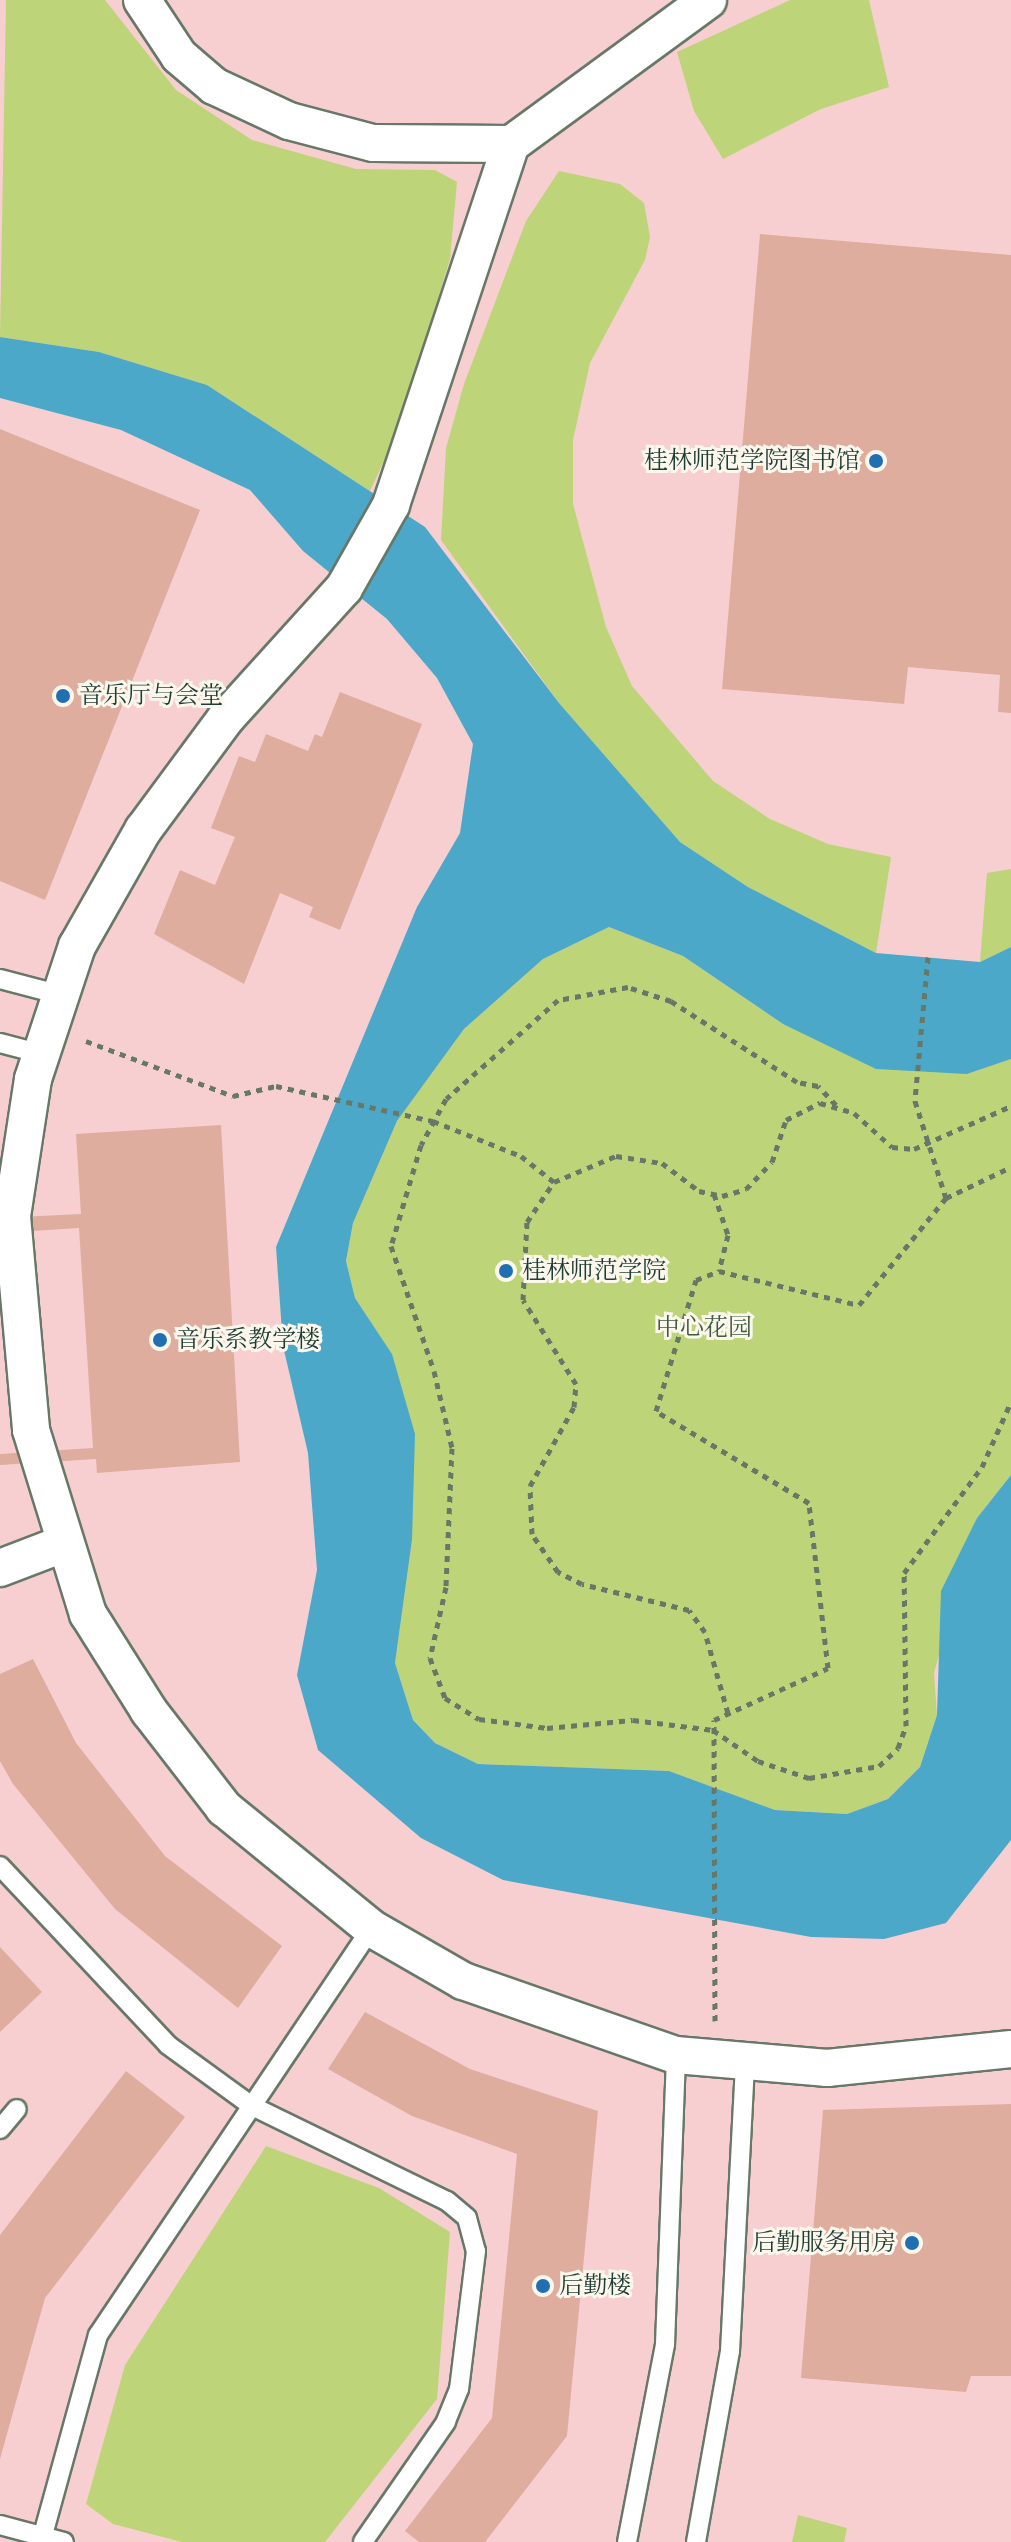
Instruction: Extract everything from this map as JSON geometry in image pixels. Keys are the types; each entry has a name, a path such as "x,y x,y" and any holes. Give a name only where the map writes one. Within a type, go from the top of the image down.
{"street":[{"path":"142,0 179,56 214,86 289,121 373,143 511,144"},
{"path":"708,0 511,144 391,505 344,588 226,718 143,830 77,946 51,1026 12,1216 16,1319 31,1430 63,1544 88,1614 149,1711 224,1808 371,1928 463,1981 676,2055 730,2062 886,2065 1011,2049"},
{"path":"0,1568 63,1544"}],"lane":[{"path":"0,979 51,1026 0,1043"},
{"path":"3,1878 144,2025 252,2106 447,2201 475,2235 453,2406 363,2542"},
{"path":"42,2539 98,2335 371,1928"},
{"path":"627,2542 665,2344 676,2055"},
{"path":"696,2542 730,2351 730,2062"},
{"path":"0,2129 17,2109"},
{"path":"0,2525 42,2539 64,2542"}],"path":[{"path":"928,957 915,1101 946,1198"},
{"path":"1011,1106 928,1144 892,1147 836,1105 818,1086 797,1082 671,1001 628,987 558,1000 446,1099 433,1121 391,1246 434,1371 452,1448 446,1587 430,1658 435,1680 458,1710 479,1719 547,1728 633,1720 713,1730 758,1761 809,1778 857,1774 898,1748 908,1700 904,1573 982,1467 1011,1402"},
{"path":"51,1026 212,1091 305,1090 433,1121 521,1156 554,1182"},
{"path":"728,1713 705,1632 689,1610 582,1584 558,1572 532,1534 530,1486 574,1407 576,1384 534,1324 519,1273 527,1222 554,1182 595,1161 641,1156 714,1194 746,1189 763,1175 786,1120 820,1103 836,1105"},
{"path":"730,2062 714,1928 714,1720 828,1668 809,1503 656,1411 696,1280 719,1271 859,1305 946,1198 1011,1167"},
{"path":"714,1194 728,1235 719,1271"}],"shaded area":[{"name":"桂林师范学院","path":"0,0 1011,0 1011,2542 0,2542"}],"green space":[{"path":"6,0 105,0 176,90 252,140 356,169 435,170 457,182 450,259 397,433 370,491 207,385 99,352 0,337"},
{"path":"790,0 869,0 889,87 821,109 723,159 694,111 677,52"},
{"path":"559,171 620,184 644,203 650,237 645,260 590,363 573,440 573,504 606,627 632,686 713,781 770,819 828,844 891,857 876,953 748,887 680,842 559,703 441,540 446,448 464,384 526,221"},
{"path":"1011,869 1011,947 980,962 987,873"},
{"name":"中心花园","path":"609,927 683,956 783,1024 967,1074 1011,1059 1011,1475 977,1518 934,1673 937,1715 920,1767 888,1799 847,1814 775,1810 669,1771 478,1764 435,1743 413,1720 395,1663 412,1540 392,1354 355,1298 346,1261 353,1223 397,1121 464,1029 543,959"},
{"path":"266,2146 379,2188 450,2232 437,2399 325,2542 182,2542 113,2524 86,2504 125,2365"},
{"path":"798,2515 847,2528 844,2542 792,2542"}],"water":[{"path":"0,337 99,352 207,385 425,527 559,703 680,842 748,887 876,953 980,962 1011,947 1011,1059 967,1074 876,1069 783,1024 683,956 609,927 543,959 464,1029 397,1121 353,1223 346,1261 355,1298 392,1354 415,1434 412,1540 395,1663 413,1720 435,1743 478,1764 669,1771 775,1810 847,1814 888,1799 920,1767 937,1715 941,1591 977,1518 1011,1475 1011,1840 946,1923 884,1939 811,1937 503,1880 421,1838 318,1750 297,1675 317,1570 308,1453 283,1346 276,1247 417,907 460,833 473,744 437,678 387,619 303,551 250,490 121,430 0,398"}],"building":[{"name":"桂林师范学院图书馆","path":"760,234 1011,255 1011,713 998,712 1000,675 908,667 904,704 722,689"},
{"name":"音乐厅与会堂","path":"0,429 200,510 45,900 0,881"},
{"path":"340,692 422,724 340,930 309,917 313,907 280,893 244,984 154,934 180,870 215,885 235,837 211,828 239,756 255,762 266,734 308,751 315,734 322,737"},
{"name":"音乐系教学楼","path":"221,1125 240,1462 97,1473 96,1459 0,1465 0,1454 93,1448 79,1228 0,1233 0,1218 81,1214 76,1134"},
{"path":"33,1659 76,1743 165,1856 282,1946 238,2008 115,1909 13,1784 0,1761 0,1674"},
{"path":"0,1947 42,1992 0,2032"},
{"name":"后勤楼","path":"365,2012 470,2069 598,2111 567,2436 485,2542 419,2542 405,2531 492,2418 517,2154 412,2116 328,2069"},
{"path":"126,2071 185,2117 45,2298 0,2459 0,2235"},
{"name":"后勤服务用房","path":"1011,2104 1011,2376 971,2376 966,2392 801,2378 823,2110"}],"place":[{"name":"桂林师范学院图书馆","path":"876,461"},
{"name":"音乐厅与会堂","path":"63,696"},
{"name":"桂林师范学院","path":"506,1271"},
{"name":"音乐系教学楼","path":"160,1340"},
{"name":"后勤服务用房","path":"912,2243"},
{"name":"后勤楼","path":"543,2286"}]}
